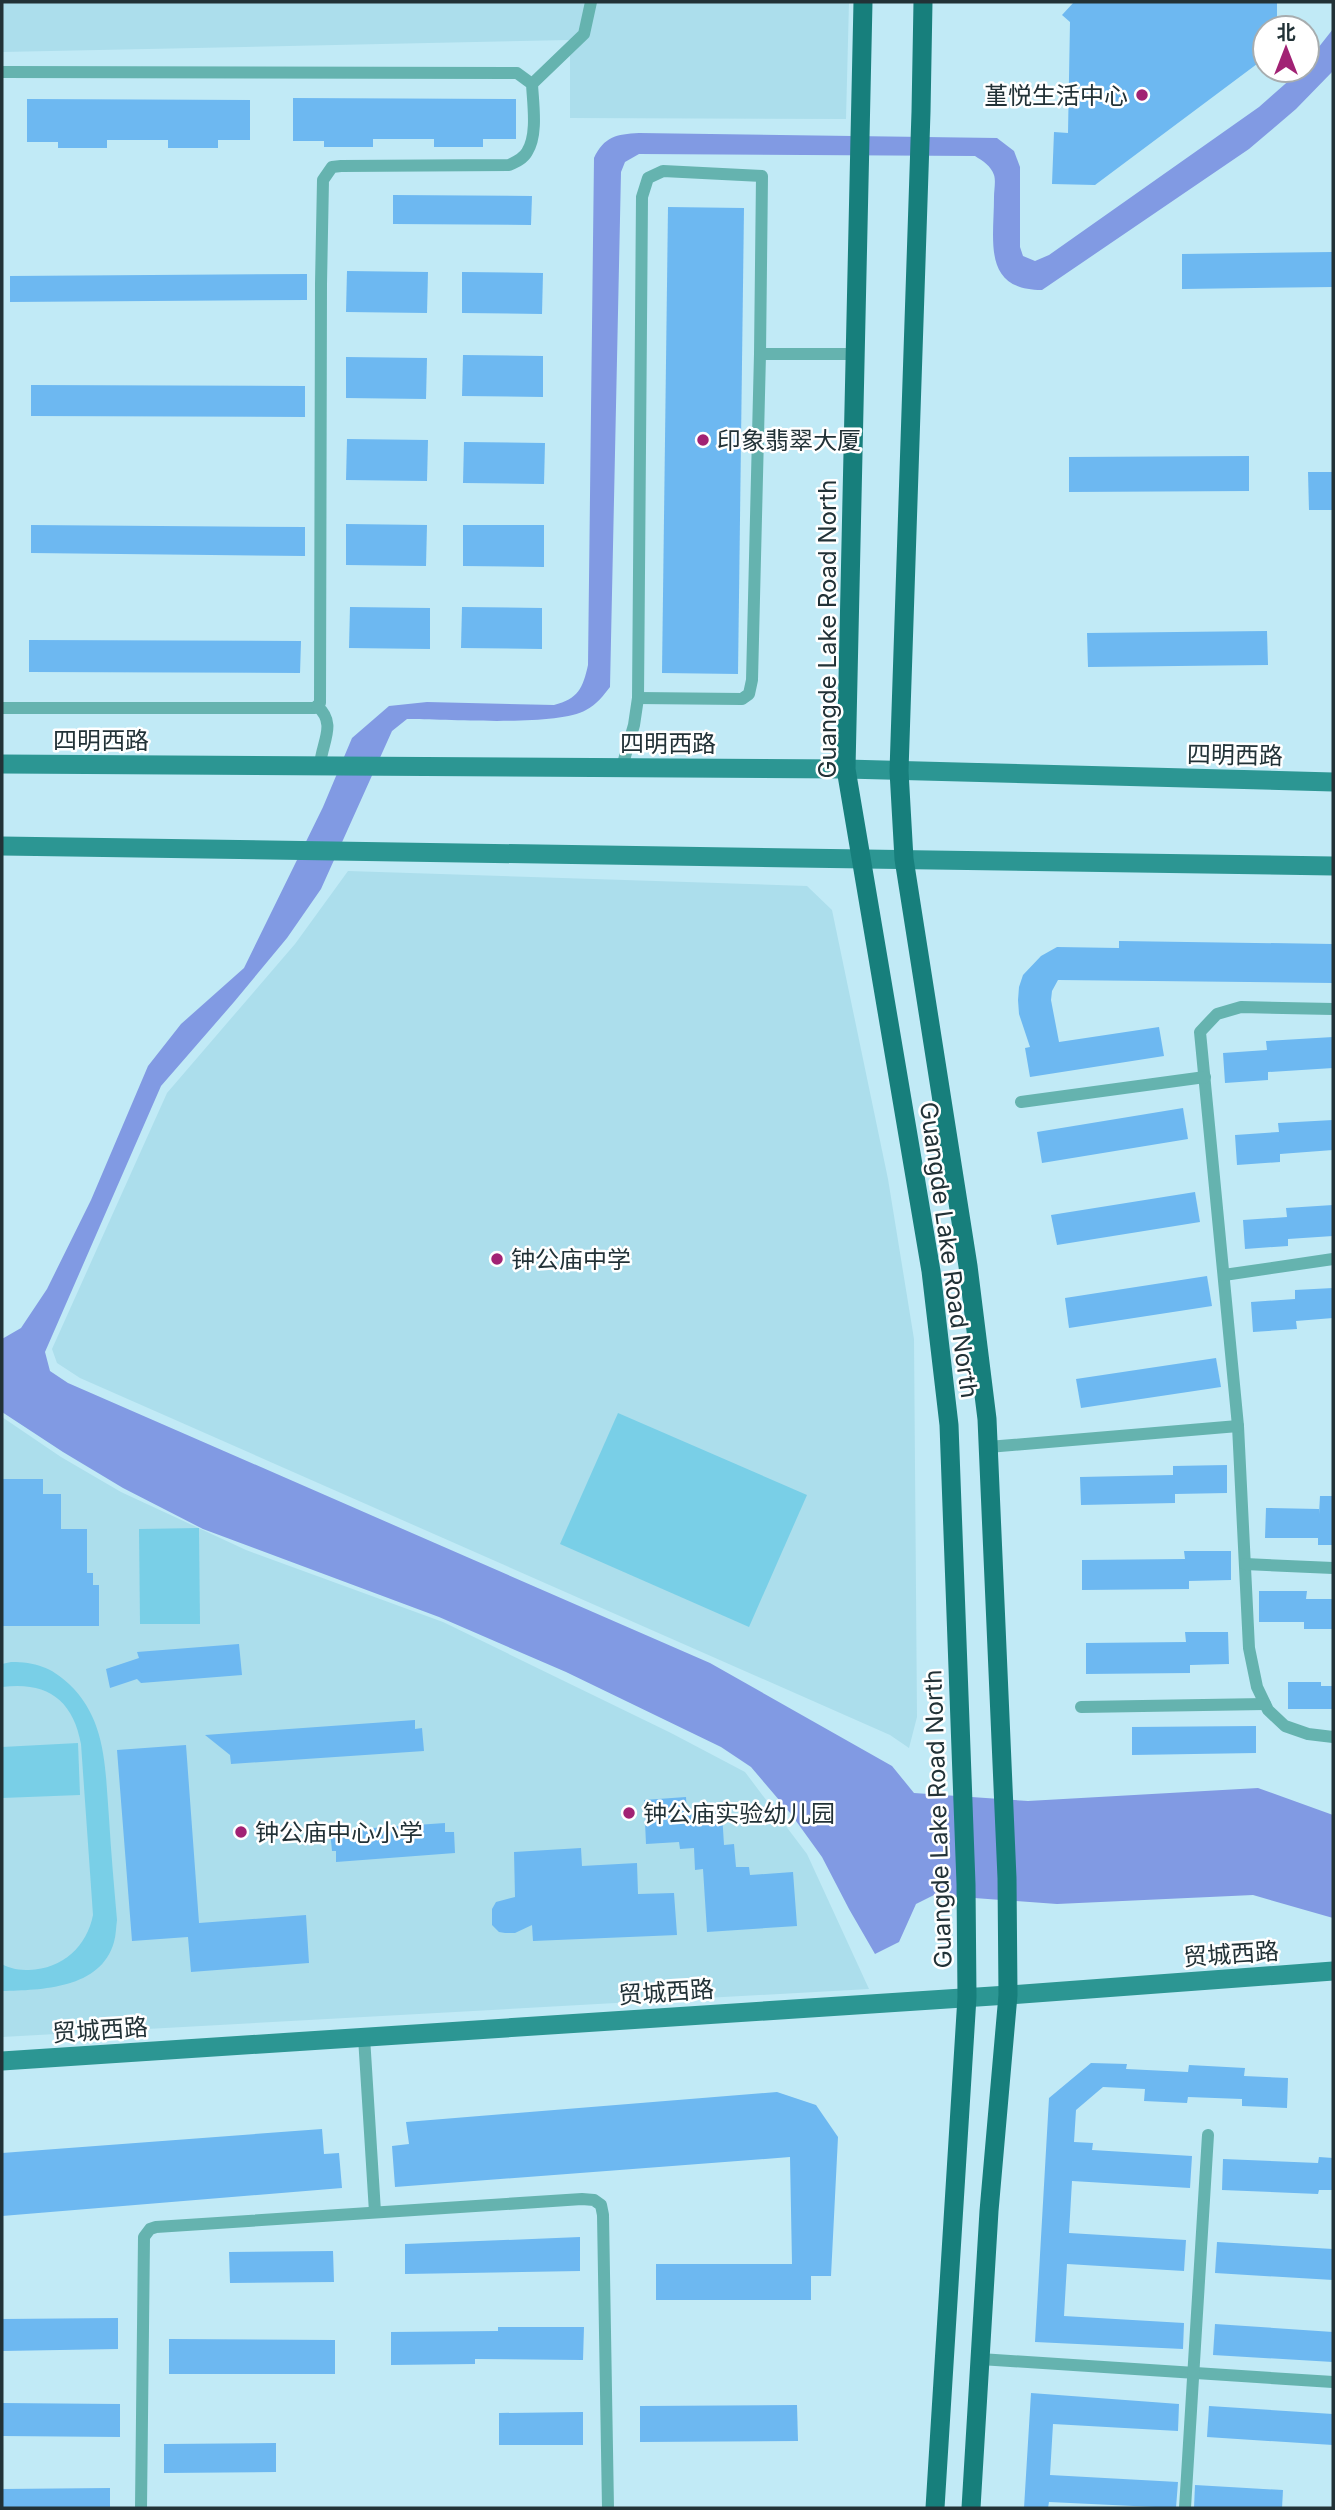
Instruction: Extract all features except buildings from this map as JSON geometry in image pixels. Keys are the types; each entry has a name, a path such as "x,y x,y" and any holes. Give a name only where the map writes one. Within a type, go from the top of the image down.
{"main road":[{"name":"Guangde Lake Road North","path":"863,2 846,769 931,1271 947,1412 966,1884 967,1997 935,2508"},
{"name":"Guangde Lake Road North","path":"923,2 899,771 904,859 970,1278 987,1419 1007,1878 1008,1995 989,2211 971,2508"},
{"name":"四明西路","path":"2,764 846,769 1333,782"},
{"path":"2,846 1333,866"},
{"name":"贸城西路","path":"2,2061 1333,1971"}],"lane":[{"path":"317,706 320,703 320,284 323,180 332,167 341,166 509,166 521,159 531,142 532,84 584,34 592,2"},
{"path":"2,72 517,73 532,84"},
{"path":"622,767 634,725 638,698 642,197 648,178 663,171 762,176 760,354 750,694 742,699 638,698"},
{"path":"760,354 855,354"},
{"path":"2,708 317,706 325,713 329,727 320,752 327,766"},
{"path":"1333,1009 1241,1007 1217,1014 1200,1031 1238,1426 1249,1648 1257,1688 1265,1704 1285,1726 1308,1734 1333,1737"},
{"path":"1021,1102 1205,1077"},
{"path":"1224,1275 1333,1259"},
{"path":"988,1447 1238,1426"},
{"path":"1245,1564 1333,1568"},
{"path":"1081,1707 1265,1704"},
{"path":"364,2037 375,2213"},
{"path":"1185,2508 1208,2135"},
{"path":"141,2508 145,2237 150,2230 156,2227 582,2199 594,2200 600,2205 603,2229 608,2508"},
{"path":"981,2359 1333,2382"}],"shaded area":[{"path":"2,2 849,2 846,119 570,118 570,40 2,52"},
{"path":"1333,29 1333,71 1321,83 1321,44"},
{"path":"1285,84 1320,84 1249,149 1042,290 1023,288 1009,282 1000,272 993,246 995,177 989,166 975,156 639,154 625,162 621,172 610,687 593,705 571,715 526,720 407,719 392,731 321,889 287,938 161,1086 45,1352 50,1371 68,1383 710,1663 892,1766 914,1793 1028,1801 1258,1788 1333,1815 1333,1918 1253,1895 1057,1904 934,1895 916,1904 899,1942 875,1954 822,1857 791,1814 751,1767 721,1747 566,1672 439,1617 203,1529 123,1488 2,1412 2,1339 21,1328 47,1289 91,1200 148,1066 181,1024 244,968 323,807 352,738 389,706 427,702 554,705 574,696 581,686 588,665 594,158 602,145 617,136 639,133 997,138 1014,151 1020,167 1020,247 1023,256 1035,261 1049,255 1259,107"},
{"name":"钟公庙中学","path":"348,871 807,886 832,910 888,1179 914,1339 917,1717 909,1748 890,1735 80,1378 57,1363 52,1349 167,1093 295,944"},
{"path":"618,1413 807,1495 749,1627 560,1544"},
{"name":"钟公庙中心小学","path":"2,1417 61,1457 121,1492 246,1550 443,1622 745,1772 807,1854 869,1989 2,2037"},
{"path":"199,1528 200,1624 140,1624 139,1529"},
{"path":"2,1664 35,1664 56,1673 69,1684 91,1713 105,1764 117,1920 114,1942 107,1958 83,1978 68,1984 34,1990 2,1991 2,1964 29,1970 41,1969 63,1960 72,1954 85,1937 93,1915 81,1744 77,1728 71,1715 55,1696 32,1687 2,1687"},
{"path":"78,1743 80,1795 2,1798 2,1747"}],"place":[{"name":"堇悦生活中心","path":"1142,95"},
{"name":"印象翡翠大厦","path":"703,440"},
{"name":"钟公庙中学","path":"497,1259"},
{"name":"钟公庙实验幼儿园","path":"629,1813"},
{"name":"钟公庙中心小学","path":"241,1832"}]}
